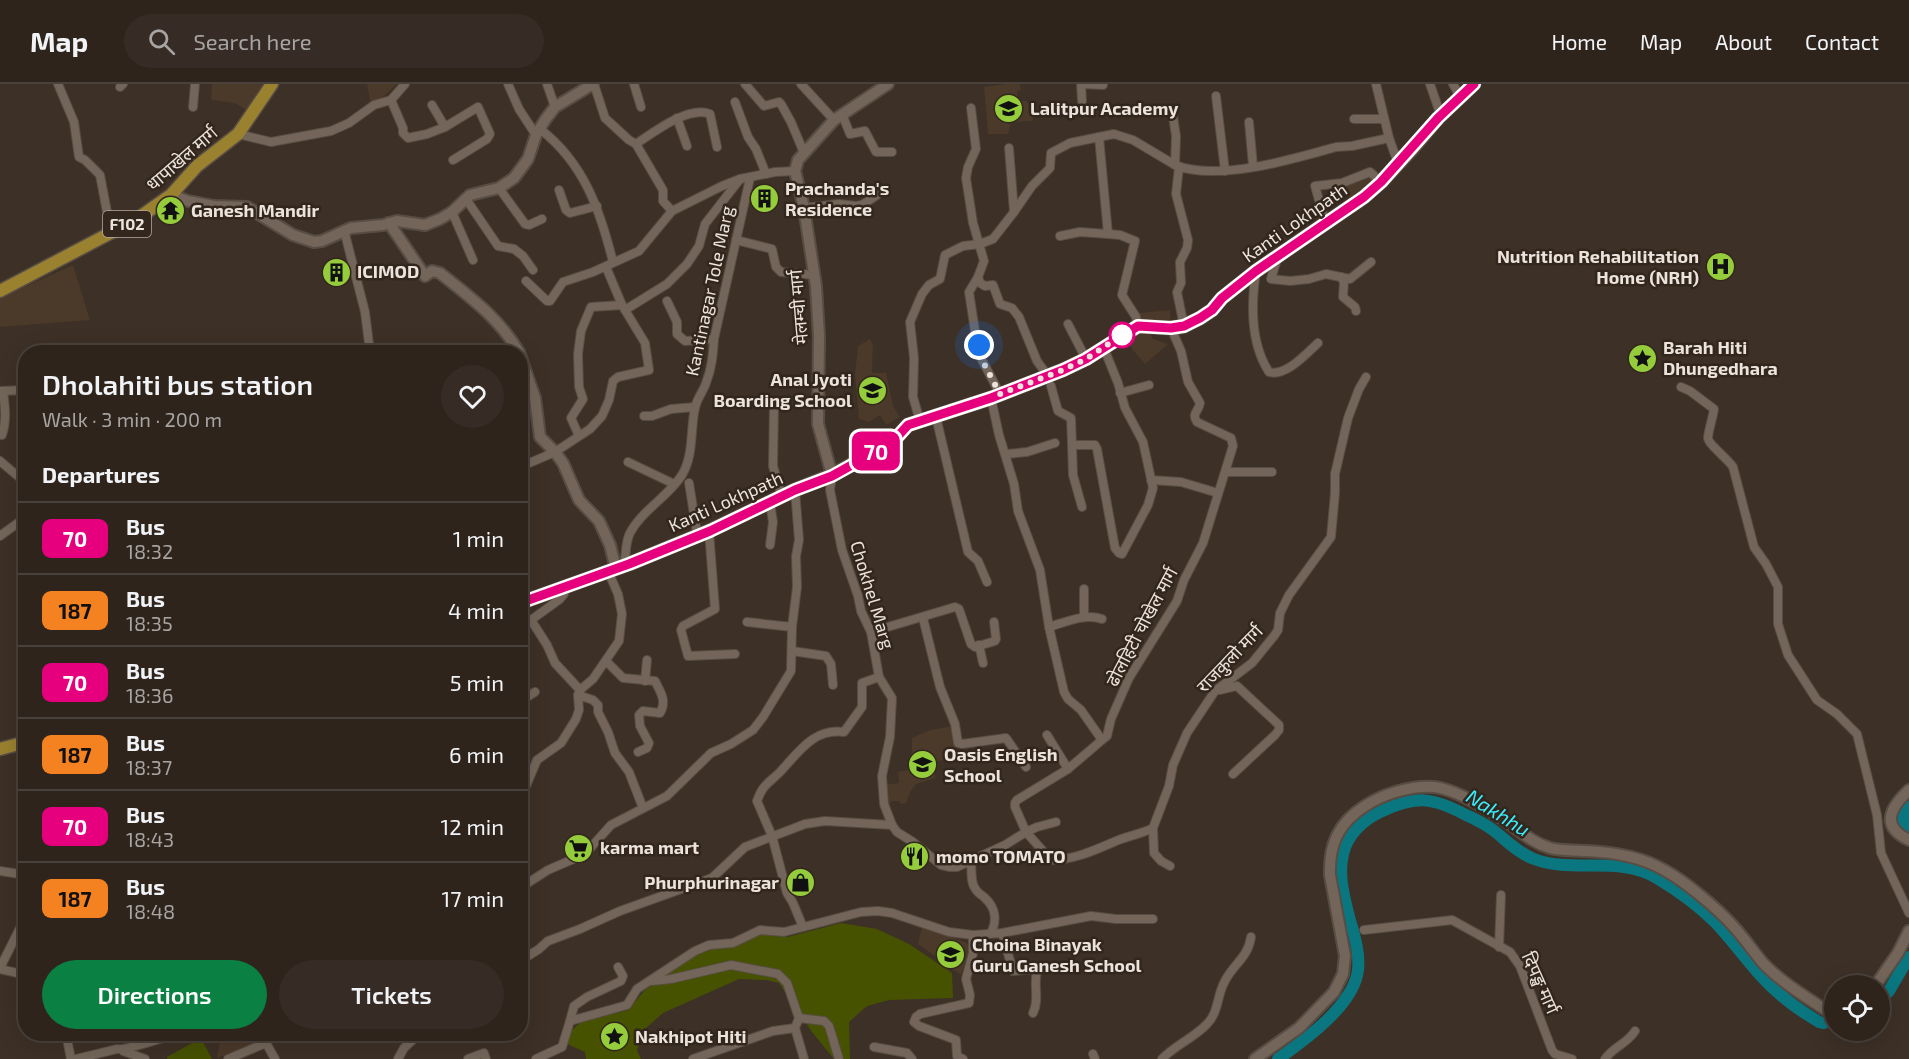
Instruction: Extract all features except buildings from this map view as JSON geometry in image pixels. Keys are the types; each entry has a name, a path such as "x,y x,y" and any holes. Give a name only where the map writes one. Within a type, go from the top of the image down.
{"main road":[{"name":"धापाखेल मार्ग","path":"0,291 137,219 171,195 197,166 238,134 272,84"},
{"path":"171,195 214,206 243,205 293,235 314,243 344,230 397,221 425,225 452,212 466,199 478,193 499,188 520,172 528,159 538,132 555,107 593,84"},
{"path":"795,171 798,160 838,117 888,84"},
{"name":"Kanti Lokhpath","path":"528,600 629,564 704,533 795,490 832,476 898,436 908,425 1049,381 1138,326 1171,328 1184,326 1212,310 1222,298 1256,271 1326,225 1381,182 1441,116 1474,84"},
{"name":"मेलम्ची मार्ग","path":"795,171 804,208 814,275 819,336 818,424 832,476"},
{"path":"389,223 425,276 436,271 445,277 491,315 505,330 514,345"},
{"path":"528,377 535,398 540,437 563,463 579,501 599,521 610,545 612,570"},
{"path":"0,749 18,744"},
{"path":"1255,1059 1299,1028 1334,992 1343,975 1345,956 1330,875 1336,834 1358,810 1368,804 1391,794 1432,787 1459,795 1486,809 1532,840 1549,848 1621,854 1647,861 1666,870 1718,911 1779,978 1824,1009"},
{"path":"1909,790 1893,808 1890,819 1892,827 1899,835 1909,840"},
{"path":"1883,975 1898,953 1909,931"}],"street":[{"path":"58,84 74,122 79,157 100,175 111,233"},
{"path":"193,107 195,84"},
{"path":"238,134 271,142 331,131 349,123 374,105 391,100 405,84"},
{"path":"508,84 519,109 538,132 556,141 586,181 597,206 610,264 624,308 645,343 649,370 621,376 613,381 609,400 602,416 590,429 555,452 528,464"},
{"path":"547,84 555,107"},
{"path":"593,84 605,118 628,140 636,144 663,190 663,201 672,211"},
{"path":"634,84 641,107"},
{"path":"746,84 764,106 779,102 781,104 792,122 804,153"},
{"path":"801,84 838,117 850,134 865,131 876,153 892,152"},
{"path":"1082,101 1082,84 1103,85"},
{"path":"1376,84 1389,138 1398,163"},
{"path":"1430,84 1441,116"},
{"path":"1454,84 1461,98"},
{"path":"1216,96 1225,171"},
{"path":"391,100 405,137 408,138 445,127 478,107 490,134 487,139 453,160"},
{"path":"735,102 748,138 756,149 766,174"},
{"path":"432,105 445,127"},
{"path":"971,108 976,149 966,178 971,214 984,261 969,292 975,331 982,360 996,396 999,435 1007,454 1018,511 1040,570 1049,627 1064,692 1068,699 1081,710 1102,740 1068,769 1036,787 1015,803 1026,832 1051,860 1101,849 1116,841 1153,828 1154,853 1156,857 1170,866"},
{"path":"1172,110 1176,136 1176,194 1188,240 1180,262 1181,283 1177,292 1184,326"},
{"path":"636,144 677,118 701,112 710,114 717,147"},
{"path":"677,118 687,146"},
{"path":"1353,119 1384,119"},
{"path":"1249,122 1253,166"},
{"path":"920,421 913,397 914,358 911,315 929,285 940,279 945,255 963,246 980,244 993,239 1032,186 1050,168 1051,153 1070,144 1114,134 1133,140 1177,166 1198,171 1225,171 1389,138"},
{"path":"1099,137 1108,234"},
{"path":"1009,148 1014,212"},
{"path":"526,281 547,301 550,301 563,282 624,259 639,250 672,211 740,179 775,172 795,171"},
{"path":"1326,225 1315,186 1342,183 1370,172 1381,182"},
{"name":"Kantinagar Tole Marg","path":"629,564 625,560 629,534 638,521 682,475 691,444 697,399 706,385 713,363 714,339 750,178"},
{"path":"579,436 571,418 583,399 579,387 578,354 581,331 591,307 624,308 667,284 687,264 699,246 705,224 740,179"},
{"path":"499,188 525,225 542,219"},
{"path":"559,190 566,210 570,213 597,206"},
{"path":"804,208 839,204 862,205 877,195"},
{"path":"466,199 498,246 514,249 523,256 533,270"},
{"path":"452,212 473,260"},
{"path":"344,230 365,312 369,345"},
{"path":"1060,236 1080,232 1120,235 1135,241 1122,295 1136,317 1138,326"},
{"path":"736,240 769,248 774,252 776,267 781,272 814,275"},
{"path":"1277,259 1271,279 1290,281 1326,274 1350,279 1371,262"},
{"path":"1256,271 1252,295 1253,317 1260,354 1269,372 1278,373 1293,365 1318,343"},
{"path":"978,277 980,283 985,286 993,285 1003,306 1012,308 1018,317 1037,361 1049,381 1058,411 1071,418 1073,475 1082,507"},
{"path":"1341,277 1344,282 1343,297 1355,307 1356,311"},
{"path":"667,301 677,322 677,334 682,339 714,339"},
{"path":"1068,324 1086,359"},
{"name":"ढोलहिटी चोखेल मार्ग","path":"1102,740 1107,736 1111,719 1129,678 1177,601 1184,580 1203,543 1226,472 1233,442 1230,438 1197,422 1194,418 1194,412 1200,403 1188,382 1181,351 1171,328"},
{"path":"1072,445 1095,445 1097,449 1115,548 1119,554 1122,554 1148,506 1152,488 1143,442 1125,408 1103,346"},
{"name":"राजकुलो मार्ग","path":"1153,828 1169,786 1173,765 1187,733 1215,691 1264,650 1278,630 1280,613 1289,595 1331,537 1335,474 1348,418 1366,377"},
{"path":"1120,393 1149,385"},
{"path":"1681,387 1714,409 1708,438 1710,443 1727,457 1734,467 1754,546 1778,587 1778,624 1788,655 1816,700 1837,714 1857,734 1866,778 1877,815 1881,853 1909,914"},
{"path":"2,435 5,426 5,411 1,391 18,390"},
{"path":"770,545 776,500 773,466 774,406"},
{"path":"644,416 652,416 671,409 695,407"},
{"path":"936,417 968,552 978,561 987,582"},
{"path":"1007,454 1027,452 1055,443"},
{"path":"0,461 18,476"},
{"path":"628,462 674,484"},
{"path":"1226,472 1272,472"},
{"name":"Chokhel Marg","path":"832,476 830,490 842,550 861,611 871,632 879,677 892,698 890,737 882,776 884,804 892,825"},
{"path":"1151,480 1181,482 1218,493"},
{"path":"689,483 697,533 704,533 715,609 683,626 681,630 688,656 735,654"},
{"path":"528,883 548,870 585,854 611,825 666,796 711,753 753,730 776,698 791,671 792,627 797,588 796,556 799,540 795,490"},
{"path":"0,536 18,523"},
{"path":"528,781 537,760 561,743 572,727 579,710 579,693 593,680 619,641 622,614 612,570"},
{"path":"528,622 560,599 566,585"},
{"path":"1084,589 1084,617"},
{"path":"871,632 957,608 975,647 996,639 994,622"},
{"path":"1049,627 1084,617 1093,616 1102,619"},
{"path":"923,618 940,687 955,724 958,743 1006,738 1026,767"},
{"path":"531,620 555,663 579,693 598,705 598,712 615,753 629,772 643,808"},
{"path":"747,622 792,627"},
{"path":"979,645 983,663"},
{"path":"792,651 826,656 831,664 833,685"},
{"path":"645,681 647,660"},
{"path":"606,662 623,678 655,681 664,700 660,713 643,711 639,715 640,726 649,744 647,748 638,752"},
{"path":"803,927 786,893 772,836 757,801 764,785 780,772 810,740 826,733 844,732 862,707 862,683 879,677"},
{"path":"1215,691 1237,687 1279,725 1279,730 1275,735 1233,774"},
{"path":"528,696 535,692"},
{"path":"1047,735 1068,769"},
{"path":"528,956 548,941 621,911 712,878 745,848 804,825 825,821 892,825 897,832 914,842 941,865 957,867 1005,845 1038,826 1056,822"},
{"path":"971,860 972,883 990,904 995,918 991,933"},
{"path":"0,871 18,874"},
{"path":"1499,947 1501,895"},
{"path":"570,1021 627,1005 637,989 695,951 709,945 733,943 760,930 784,932 861,912 878,911 907,917 949,932 973,934 1002,933 1091,916 1153,919"},
{"name":"दिपङ्ख मार्ग","path":"1364,930 1452,920 1510,952 1520,966 1552,1050 1555,1054 1572,1059"},
{"path":"18,932 0,969 18,973"},
{"path":"1002,933 1012,971 1034,969 1037,971 1034,986 1037,1006 1033,1013"},
{"path":"963,1059 955,1053 956,1040 914,1022 920,1014 969,1004 970,995 966,979 973,953 973,934"},
{"path":"1162,1059 1177,1045 1207,1025 1212,1018 1223,983 1236,963 1249,949 1251,937"},
{"path":"650,981 671,979 731,965 778,974 787,983 799,1018 795,1028 804,1059"},
{"path":"536,1059 562,1047 574,1006 587,997 621,981 623,976 618,967"},
{"path":"799,1018 824,1021 829,1026 839,1059"},
{"path":"693,1059 774,1031 795,1028"},
{"path":"1605,1059 1614,1047 1627,1043 1635,1031"},
{"path":"67,1041 71,1059"},
{"path":"133,1041 134,1045"},
{"path":"123,1051 134,1045 156,1041"},
{"path":"398,1059 404,1048 412,1041"},
{"path":"228,1059 266,1043 275,1059"},
{"path":"874,1047 907,1053 912,1059"},
{"path":"76,1059 88,1058 117,1049 146,1059"},
{"path":"468,1059 484,1053 486,1059"}],"shaded area":[{"path":"212,84 265,84 262,91 258,90 257,97 247,110 234,103 211,100"},
{"path":"367,84 397,84 381,99 371,104"},
{"name":"Lalitpur Academy","path":"1020,84 1021,90 1017,91 1018,101 1026,101 1031,106 1033,121 1011,122 1008,134 988,134 984,87"},
{"path":"1369,173 1374,181 1350,201 1343,185"},
{"name":"Nutrition Rehabilitation Home (NRH)","path":"1719,250 1732,273 1718,278 1708,261 1713,258 1711,253"},
{"path":"73,265 90,320 0,327 0,298"},
{"path":"1170,310 1171,326 1138,322 1138,313"},
{"path":"1138,331 1150,332 1153,339 1168,344 1145,364 1132,349 1126,334"},
{"name":"Anal Jyoti Boarding School","path":"870,339 873,344 872,373 886,373 893,406 900,417 886,425 880,415 869,422 859,419 855,374 858,346"},
{"name":"Oasis English School","path":"953,726 957,757 934,762 935,778 916,784 906,803 900,804 900,801 892,801 887,807 883,785 899,783 898,772 912,769 912,738 930,730"},
{"name":"Choina Binayak Guru Ganesh School","path":"922,926 972,945 961,975 918,944"},
{"path":"221,1041 257,1041 252,1045 217,1058"}],"green space":[{"path":"841,923 877,929 909,944 952,973 953,998 889,1000 867,1006 849,1022 850,1059 834,1059 812,1032 779,983 767,980 739,979 663,1013 646,1028 637,1050 641,1059 586,1059 585,1052 567,1044 570,1032 582,1021 628,1010 645,990 703,948 765,931 788,937"},
{"path":"196,1041 203,1041 212,1059 167,1059"}],"waterway":[{"name":"Nakhhu","path":"1278,1059 1327,1020 1348,996 1355,983 1358,970 1357,950 1341,878 1343,854 1348,841 1357,829 1374,815 1404,803 1424,800 1454,809 1476,820 1493,830 1517,850 1534,859 1565,865 1627,867 1657,878 1688,898 1709,916 1773,988 1791,1003 1819,1022 1824,1023"},
{"name":"Nakhhu","path":"1909,807 1903,815 1903,821 1909,829"},
{"name":"Nakhhu","path":"1890,989 1909,957"}],"bus line":[{"name":"70","path":"528,600 629,564 710,531 795,490 832,476 898,436 908,425 991,398 1063,370 1086,359 1103,346 1138,326 1171,328 1184,326 1200,318 1256,271 1277,259 1364,197 1413,148 1438,118 1474,84"}],"place":[{"name":"Lalitpur Academy","path":"1009,109"},
{"name":"Prachanda's Residence","path":"764,199"},
{"name":"Ganesh Mandir","path":"170,211"},
{"name":"Nutrition Rehabilitation Home (NRH)","path":"1720,267"},
{"name":"ICIMOD","path":"336,272"},
{"name":"Barah Hiti Dhungedhara","path":"1642,358"},
{"name":"Anal Jyoti Boarding School","path":"873,390"},
{"name":"Oasis English School","path":"923,765"},
{"name":"karma mart","path":"579,848"},
{"name":"momo TOMATO","path":"915,857"},
{"name":"Phurphurinagar","path":"800,883"},
{"name":"Choina Binayak Guru Ganesh School","path":"951,955"},
{"name":"Nakhipot Hiti","path":"614,1037"}],"route":[{"path":"979,345 982,360 1000,394 1086,359 1122,335"}]}
